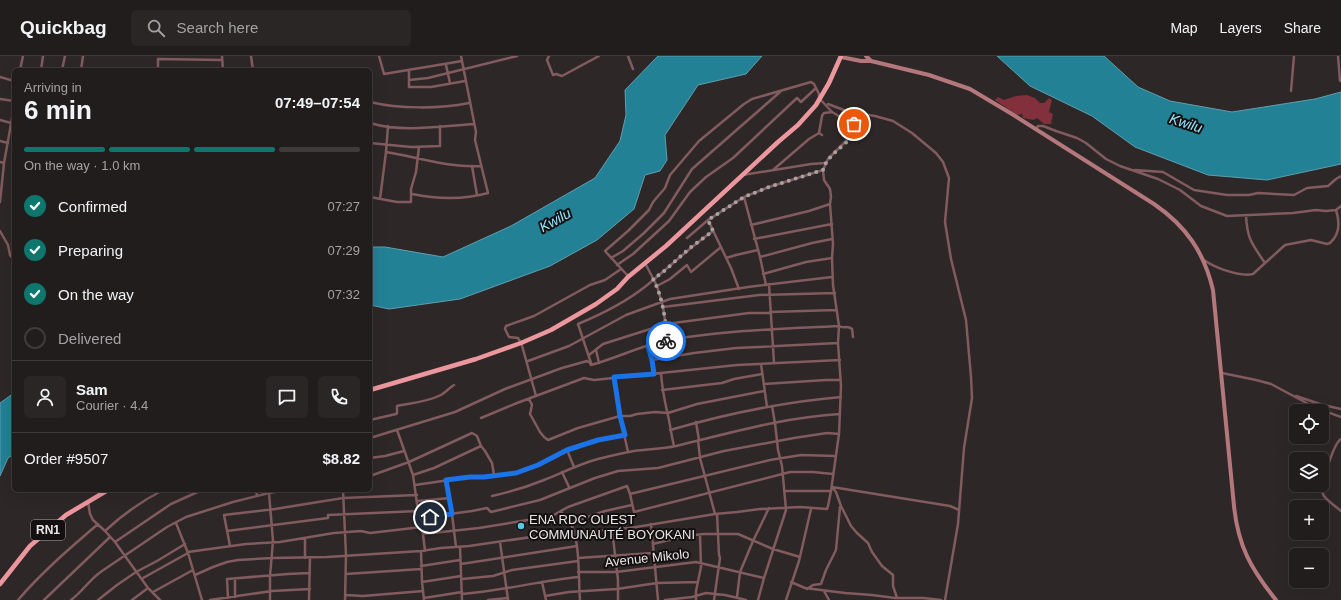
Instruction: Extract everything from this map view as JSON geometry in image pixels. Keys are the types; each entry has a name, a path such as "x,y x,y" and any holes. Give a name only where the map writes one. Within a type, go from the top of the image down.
{"highway":[{"path":"372,389 476,359 521,342 551,330 596,304 617,289 628,277 666,246 807,116 829,83 841,56"},
{"name":"RN1","path":"0,584 30,546 66,515 105,492"}],"main road":[{"path":"841,56 861,61 871,61 929,75 970,89 1036,129 1164,211 1187,233 1203,259 1213,290 1234,506 1239,537 1244,553 1276,600"},
{"path":"866,56 871,61"}],"street":[{"path":"20,68 23,56"},
{"path":"41,68 43,56"},
{"path":"62,68 65,56"},
{"path":"81,68 84,56"},
{"path":"251,56 253,68"},
{"path":"379,56 384,74 446,65 462,61"},
{"path":"412,194 450,198 488,193 475,140 476,132 469,103 461,56"},
{"path":"409,80 428,78 517,56"},
{"path":"550,56 547,60 553,75 556,74 562,76 599,56"},
{"path":"628,56 633,69"},
{"path":"1291,92 1294,56"},
{"path":"1338,56 1340,81"},
{"path":"158,68 158,59 164,58 190,60 222,58 223,68"},
{"path":"446,65 450,83"},
{"path":"409,71 409,87 431,86 465,81"},
{"path":"0,77 12,80"},
{"path":"628,277 606,251 649,210 653,202 665,188 670,175 699,141 752,99 811,82 814,84 819,94 819,98 824,102 838,109 893,121 912,133 936,154 943,162 949,182 945,222 951,259 966,320 972,398 964,448 953,558 944,600"},
{"path":"617,265 633,254 669,222 690,192 706,177 733,158 797,98 800,102 816,88"},
{"path":"611,258 623,251 664,213 692,170 782,90"},
{"path":"0,99 12,101"},
{"path":"372,102 394,106 428,107 451,106 469,103"},
{"path":"195,575 227,562 272,558 305,558 425,551 573,531 612,529 769,508 800,507 827,509 832,487 839,434 841,386 838,343 839,326 832,276 830,189 824,180 823,170 831,155 852,136 856,130 856,127 854,124 832,112 824,102"},
{"path":"772,171 819,132 823,114 832,112"},
{"path":"0,202 1,183 12,118"},
{"path":"0,120 11,123"},
{"path":"372,123 412,128 474,124"},
{"path":"1036,129 1040,125 1077,138 1086,143 1106,159 1120,166 1151,176 1174,186 1200,206 1227,216 1316,210 1326,211 1336,210 1341,206"},
{"path":"380,199 388,126"},
{"path":"372,143 419,147 440,146 440,126"},
{"path":"819,132 822,135"},
{"path":"0,141 8,143"},
{"path":"372,197 411,202 411,189 415,176 419,147"},
{"path":"386,152 431,161 481,166"},
{"path":"0,162 4,163"},
{"path":"742,175 826,163"},
{"path":"472,166 477,195"},
{"path":"687,238 708,220 744,197 769,187 823,170"},
{"path":"1133,170 1163,172 1194,190 1227,195 1249,195 1258,193 1294,195 1306,188 1328,186 1336,178 1341,176"},
{"path":"744,197 769,295 774,364"},
{"path":"752,225 809,211 830,204"},
{"path":"1203,259 1218,268 1253,274 1271,256 1285,245 1312,240 1326,244 1330,243 1335,237 1338,229 1336,210"},
{"path":"1246,215 1248,235 1265,263"},
{"path":"708,220 739,289"},
{"path":"754,239 832,224"},
{"path":"0,231 8,245 10,255 12,256"},
{"path":"591,365 578,324 622,302 646,286 690,248 713,231"},
{"path":"760,257 832,239"},
{"path":"8,245 12,244"},
{"path":"657,286 670,279 687,265 691,272 721,247"},
{"path":"726,258 758,250"},
{"path":"763,274 806,262 832,258"},
{"path":"645,263 657,286 663,307 668,340"},
{"path":"536,396 528,361 521,342 518,338 508,337 505,329 506,326 534,316 590,285 606,280 621,269"},
{"path":"528,361 569,346 626,315 670,299 767,284 832,276"},
{"path":"663,307 769,295 835,293"},
{"path":"589,355 603,344 666,324 749,313 836,310"},
{"path":"372,437 455,412 505,389 582,362 588,362 591,365 600,363 668,340 723,333 839,326 848,326 852,329 853,338"},
{"path":"652,360 694,353 773,346 838,343"},
{"path":"648,346 654,374"},
{"path":"596,350 600,363"},
{"path":"481,418 584,378 594,380 736,365 840,360"},
{"path":"761,364 767,407"},
{"path":"661,373 662,390 674,446"},
{"path":"1222,373 1262,381 1314,407 1341,417"},
{"path":"662,390 722,384 762,374"},
{"path":"614,377 620,416 628,452"},
{"path":"764,384 840,380"},
{"path":"372,420 396,414 398,413 397,406 422,402 441,395 454,385"},
{"path":"529,399 532,405 530,414 540,432 548,440 578,428 620,416 655,412 668,413 697,404 764,391"},
{"path":"1290,394 1323,405 1341,409"},
{"path":"670,430 696,422 786,403 841,397"},
{"path":"758,600 786,507 783,474 772,406"},
{"path":"492,496 542,481 574,467 628,452 674,446 725,433 775,423 823,415 840,414"},
{"path":"696,422 700,458 709,494 716,514 719,534 720,558 714,600"},
{"path":"397,430 413,475 425,551"},
{"path":"372,475 409,462 472,433 477,436 481,446 492,463 494,475"},
{"path":"420,518 487,508 491,512 511,508 540,500 595,478 618,471 658,468 731,450 778,441 827,433 839,434"},
{"path":"415,485 470,477 516,473 538,465 567,450 598,440 625,435"},
{"path":"1341,439 1338,440 1334,448 1323,480 1322,494 1341,511"},
{"path":"413,475 434,468 481,446"},
{"path":"567,450 574,467"},
{"path":"372,458 404,451"},
{"path":"630,494 679,483 704,475 801,454 835,456"},
{"path":"562,472 569,488"},
{"path":"423,534 479,528 546,517 561,512 568,507 627,486 634,512 790,472 834,474"},
{"path":"446,480 450,498 456,547"},
{"path":"832,487 950,506 959,510"},
{"path":"832,487 836,492 840,506 854,530 868,543 872,552 882,566 893,575 893,586 897,598"},
{"path":"785,491 831,491"},
{"path":"105,531 128,510 160,492"},
{"path":"115,542 171,504 198,492"},
{"path":"256,492 257,496"},
{"path":"71,600 90,583 92,578 186,517 274,492"},
{"path":"343,492 346,531 345,600"},
{"path":"269,493 273,541 270,576 270,600"},
{"path":"230,546 224,515 271,510 343,498 417,495"},
{"path":"418,501 450,498"},
{"path":"88,502 91,516 115,542 136,572 143,578 148,588 160,600"},
{"path":"570,523 605,511 632,505"},
{"path":"807,589 809,587 821,584 836,550 840,506"},
{"path":"737,597 740,572 769,508"},
{"path":"786,600 800,557 811,509"},
{"path":"227,531 328,518 328,515 418,511"},
{"path":"561,512 570,523 577,546 580,600"},
{"path":"176,523 188,552 202,600"},
{"path":"18,600 66,551 98,524"},
{"path":"651,524 658,600"},
{"path":"143,578 188,552 273,541 280,542 346,531 361,531 370,533 422,527"},
{"path":"612,529 618,600"},
{"path":"653,544 685,536 738,534 773,549 800,557"},
{"path":"696,600 700,563 700,535"},
{"path":"44,600 110,537"},
{"path":"305,538 305,558"},
{"path":"488,600 508,599 500,542"},
{"path":"98,600 136,572 185,544"},
{"path":"461,564 577,546"},
{"path":"460,547 462,600"},
{"path":"421,551 424,599 454,593 506,588 578,576"},
{"path":"422,582 493,576 504,572 578,559 653,553"},
{"path":"309,600 310,557"},
{"path":"346,574 421,567 460,560"},
{"name":"Avenue Mikolo","path":"578,572 616,572 689,562 718,566 764,578"},
{"path":"153,592 193,570"},
{"path":"228,598 227,579 310,573"},
{"path":"235,579 235,597"},
{"path":"542,582 546,600"},
{"path":"545,596 579,591 617,589 656,583 698,582"},
{"path":"791,582 807,589 823,591 897,598 941,600"},
{"path":"132,600 148,588"},
{"path":"210,600 270,592 310,589"},
{"path":"345,595 363,596 423,591"},
{"path":"823,591 829,600"},
{"path":"665,600 701,594 714,594 737,597 746,600"}],"shaded area":[{"path":"1027,95 1035,98 1040,103 1044,103 1049,98 1052,100 1049,112 1053,114 1051,124 1044,124 1037,118 1034,120 1023,118 1022,114 1017,115 995,100 998,97 1004,100 1016,96"}],"water":[{"name":"Kwilu","path":"658,56 762,56 746,74 698,85 665,135 667,160 660,171 645,175 634,209 597,240 550,266 460,299 389,309 372,305 372,247 385,247 443,257 511,226 595,178 620,141 626,115 625,90"},
{"name":"Kwilu","path":"997,56 1104,56 1138,87 1170,101 1232,112 1315,99 1341,92 1341,164 1267,180 1208,175 1135,147 1092,116 1030,86"},
{"path":"12,394 12,455 8,458 0,476 0,403"}],"way so far":[{"path":"666,341 668,340 663,307 657,286 653,279 713,231 708,220 744,197 769,187 823,170 831,155 852,136 856,130 854,124"}],"place":[{"name":"ENA RDC OUEST COMMUNAUTÉ BOYOKANI","path":"521,526"}],"route":[{"path":"430,517 452,514 446,480 516,473 538,465 567,450 598,440 625,435 620,416 614,377 654,374 648,346 666,341"}]}
